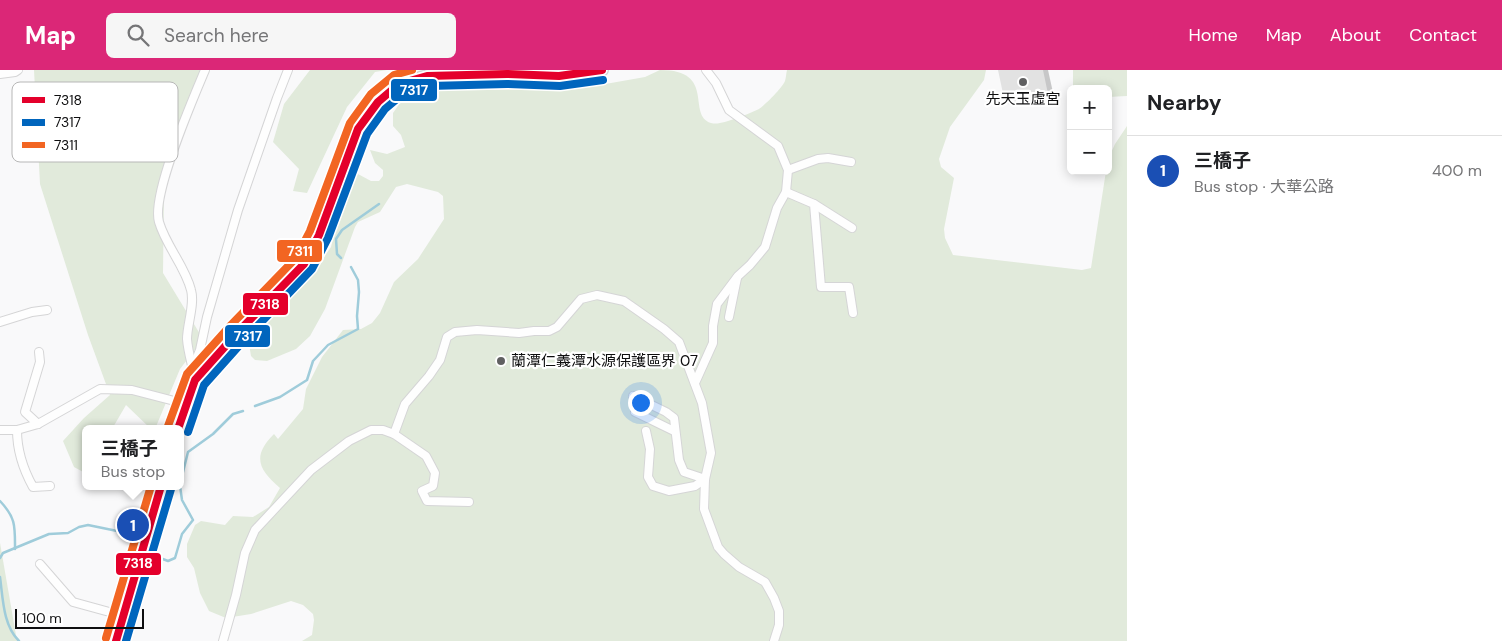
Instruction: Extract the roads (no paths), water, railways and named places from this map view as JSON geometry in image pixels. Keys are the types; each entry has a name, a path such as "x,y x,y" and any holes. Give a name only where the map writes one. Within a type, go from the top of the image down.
{"main road":[{"path":"179,425 196,380 238,332 304,264 319,235 358,129 378,102 399,84 427,76 507,74 559,76 602,70"},
{"path":"116,641 161,490"}],"street":[{"path":"0,74 18,70"},
{"path":"178,140 205,70"},
{"path":"193,367 200,350 207,317 238,210 273,107 288,70"},
{"path":"695,383 713,343 712,326 717,304 738,276 765,247 777,208 786,192 788,170 778,146 729,110 716,83 706,70"},
{"path":"788,170 818,159 828,158 851,162"},
{"path":"170,162 158,200 157,213 158,221 168,244 183,270 192,291 187,341 196,380"},
{"path":"786,192 814,204 852,228"},
{"path":"814,204 821,287 849,287 853,313"},
{"path":"729,317 738,276"},
{"path":"394,434 405,404 429,376 440,360 447,337 455,332 477,330 519,333 549,332 557,327 581,299 597,296 624,301 679,342 702,404 711,453 705,479 704,509 718,547 739,567 765,582 774,598 779,611 779,625 774,641"},
{"path":"0,322 32,312 47,310"},
{"path":"38,424 25,412 40,362 39,352"},
{"path":"0,430 17,430 38,424 100,389 132,390 186,404"},
{"path":"633,396 666,412 674,418 674,431 679,460 684,472 705,479"},
{"path":"635,412 674,431"},
{"path":"17,430 17,443 23,468 33,487 50,486"},
{"path":"223,641 245,553 255,530 311,470 349,442 371,430 383,430 394,434 426,456 435,473 434,486 422,491 427,501 469,502"},
{"path":"646,431 650,449 648,478 653,486 669,491 695,486 705,479"},
{"path":"40,564 73,602 124,616"}],"waterway":[{"path":"341,258 337,254 336,239 342,230 379,204"},
{"path":"255,406 280,397 307,380 313,361 328,345 358,329 358,280 351,267"},
{"path":"184,468 188,452 213,434 233,414 243,411"},
{"path":"146,550 168,561 175,558 182,534 193,520 182,500 181,490"},
{"path":"0,501 9,512 14,523 15,549"},
{"path":"0,558 3,553 49,534 68,533 88,525 122,532 140,545"},
{"path":"0,577 7,620 19,641"}],"place":[{"name":"先天玉虛宮","path":"1023,82"},
{"name":"蘭潭仁義潭水源保護區界 07","path":"501,361"},
{"name":"三橋子","path":"133,525"}]}
